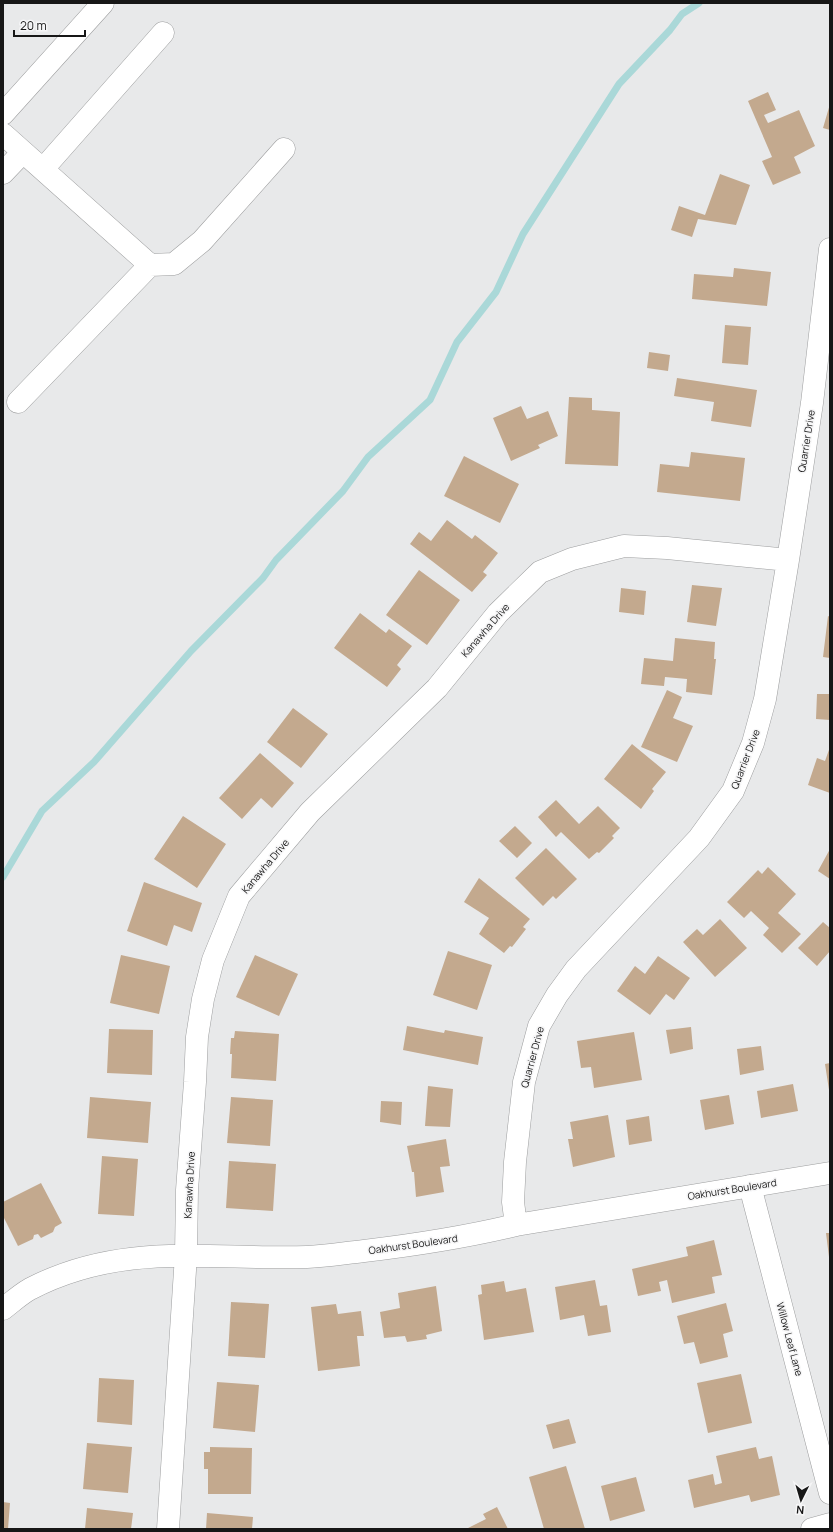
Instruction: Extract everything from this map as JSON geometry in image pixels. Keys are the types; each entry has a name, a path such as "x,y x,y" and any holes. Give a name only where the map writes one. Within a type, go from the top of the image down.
{"street":[{"path":"3,114 103,3"},
{"path":"43,169 163,33"},
{"path":"3,134 150,265"},
{"path":"18,402 150,265 174,264 202,241 284,150"},
{"path":"3,173 24,152"},
{"name":"Quarrier Drive","path":"516,1225 513,1202 516,1154 524,1082 539,1026 557,995 576,969 699,838 733,791 753,743 765,699 788,560 812,403 830,249"},
{"name":"Kanawha Drive","path":"168,1529 186,1255 187,1190 197,1037 203,999 213,960 239,896 310,812 437,688 498,613 540,572 572,559 624,546 667,548 788,560"},
{"name":"Oakhurst Boulevard","path":"3,1309 29,1290 69,1272 102,1263 144,1256 186,1255 307,1257 416,1245 477,1235 516,1225 830,1173"},
{"name":"Willow Leaf Lane","path":"750,1186 830,1493"},
{"path":"812,1529 830,1524"}],"building":[{"path":"768,92 776,110 764,115 768,123 799,110 815,146 794,157 801,173 773,185 762,161 772,157 748,101"},
{"path":"830,104 830,130 823,128"},
{"path":"720,174 750,185 736,225 698,219 692,237 671,230 679,206 705,215"},
{"path":"734,268 771,272 767,306 692,299 694,274 733,277"},
{"path":"725,325 751,327 748,365 722,363"},
{"path":"649,352 670,355 668,371 647,368"},
{"path":"677,378 757,390 751,427 711,421 714,402 674,396"},
{"path":"569,397 592,398 592,410 620,412 618,466 565,464"},
{"path":"521,406 527,419 548,411 558,436 538,445 540,448 511,461 493,418"},
{"path":"691,452 745,458 740,501 657,492 660,464 689,467"},
{"path":"464,456 519,484 500,523 444,496"},
{"path":"447,520 472,539 475,535 498,553 483,572 487,575 472,592 410,544 419,532 431,541"},
{"path":"419,570 460,600 427,645 386,615"},
{"path":"692,585 722,588 716,626 687,622"},
{"path":"621,588 646,591 644,615 619,612"},
{"path":"360,613 386,633 389,629 412,646 397,665 401,669 387,687 334,648"},
{"path":"828,616 830,617 830,658 823,657"},
{"path":"675,638 715,642 714,659 716,659 712,695 686,692 687,679 665,677 664,686 641,684 644,658 673,661"},
{"path":"667,690 682,697 673,718 693,726 677,762 641,747"},
{"path":"817,694 830,694 830,720 816,719"},
{"path":"293,708 328,734 301,768 267,742"},
{"path":"632,744 666,772 652,789 654,791 641,809 604,779"},
{"path":"830,747 830,793 808,785 817,758 825,761"},
{"path":"260,753 294,783 272,808 261,798 242,819 219,798"},
{"path":"556,800 579,824 598,806 620,828 612,836 614,838 599,853 597,852 589,859 561,832 556,837 538,817"},
{"path":"183,816 226,844 197,888 154,859"},
{"path":"515,826 532,843 517,858 499,841"},
{"path":"546,848 577,879 556,899 553,896 543,906 515,878"},
{"path":"830,849 830,879 818,871"},
{"path":"768,867 796,894 778,913 801,934 782,953 763,935 769,928 751,911 744,918 727,902 758,870 762,874"},
{"path":"479,878 530,919 523,927 526,929 512,947 510,946 504,953 479,934 489,918 464,902"},
{"path":"144,882 202,903 192,932 174,925 167,946 127,931"},
{"path":"720,919 747,948 715,977 683,942 697,929 703,935"},
{"path":"823,922 830,928 830,951 817,966 798,948"},
{"path":"448,951 492,965 477,1010 433,995"},
{"path":"121,955 170,966 159,1014 110,1003"},
{"path":"255,955 298,974 279,1016 236,997"},
{"path":"658,956 690,978 674,1000 666,994 650,1015 617,991 635,966 645,974"},
{"path":"407,1026 444,1033 445,1030 483,1037 478,1065 403,1050"},
{"path":"691,1027 693,1049 670,1054 666,1030"},
{"path":"109,1029 153,1030 152,1075 107,1073"},
{"path":"235,1031 279,1034 276,1081 231,1078 231,1038 234,1038"},
{"path":"634,1032 642,1080 594,1088 591,1067 581,1068 577,1041"},
{"path":"761,1046 764,1070 740,1075 737,1049"},
{"path":"830,1063 830,1089 829,1090 825,1064"},
{"path":"793,1084 798,1111 761,1118 757,1091"},
{"path":"428,1086 453,1089 450,1127 425,1126"},
{"path":"729,1095 734,1124 705,1130 700,1100"},
{"path":"90,1097 151,1102 148,1143 87,1138"},
{"path":"231,1097 273,1100 270,1146 227,1143"},
{"path":"381,1101 402,1102 401,1125 380,1122"},
{"path":"608,1115 615,1157 573,1167 568,1139 573,1139 570,1122"},
{"path":"649,1116 652,1141 629,1145 626,1120"},
{"path":"446,1139 450,1166 440,1167 444,1192 416,1197 414,1172 412,1172 407,1146"},
{"path":"102,1156 138,1159 134,1216 98,1214"},
{"path":"229,1161 276,1164 273,1211 226,1208"},
{"path":"41,1183 62,1223 55,1227 53,1232 41,1238 38,1234 34,1235 33,1239 18,1246 3,1216 3,1202"},
{"path":"826,1233 830,1233 830,1257 829,1257"},
{"path":"714,1240 722,1275 712,1277 715,1293 672,1303 667,1280 659,1282 661,1291 638,1296 632,1269 688,1256 686,1247"},
{"path":"595,1280 600,1306 607,1305 611,1332 588,1336 584,1315 560,1320 555,1287"},
{"path":"504,1281 506,1292 526,1288 534,1332 484,1340 478,1295 482,1294 481,1285"},
{"path":"436,1286 442,1331 426,1335 427,1339 407,1342 405,1336 384,1338 380,1312 400,1308 398,1293"},
{"path":"231,1302 269,1304 265,1358 228,1356"},
{"path":"726,1303 733,1331 723,1334 728,1357 700,1364 694,1342 684,1344 677,1316"},
{"path":"336,1304 338,1314 361,1311 364,1336 357,1336 360,1366 318,1371 311,1307"},
{"path":"741,1374 752,1423 708,1433 697,1383"},
{"path":"99,1378 134,1380 132,1425 97,1422"},
{"path":"217,1382 259,1385 255,1432 213,1428"},
{"path":"569,1419 576,1443 553,1449 546,1425"},
{"path":"87,1443 132,1447 128,1493 83,1489"},
{"path":"210,1447 252,1448 251,1494 208,1494 208,1469 204,1469 204,1452 210,1452"},
{"path":"756,1447 759,1459 772,1456 780,1495 751,1502 749,1495 694,1508 688,1480 713,1474 715,1485 722,1483 716,1456"},
{"path":"566,1466 585,1529 544,1529 529,1477"},
{"path":"636,1477 645,1511 610,1521 601,1486"},
{"path":"3,1502 10,1503 8,1529 3,1529"},
{"path":"497,1507 508,1529 466,1529 486,1519 483,1514"},
{"path":"87,1508 133,1513 131,1529 85,1529"},
{"path":"207,1513 253,1517 252,1529 206,1529"}],"waterway":[{"path":"3,877 42,811 94,762 191,651 263,578 276,560 343,491 368,457 430,400 457,342 496,292 523,234 619,84 670,30 682,14 699,3"}]}
